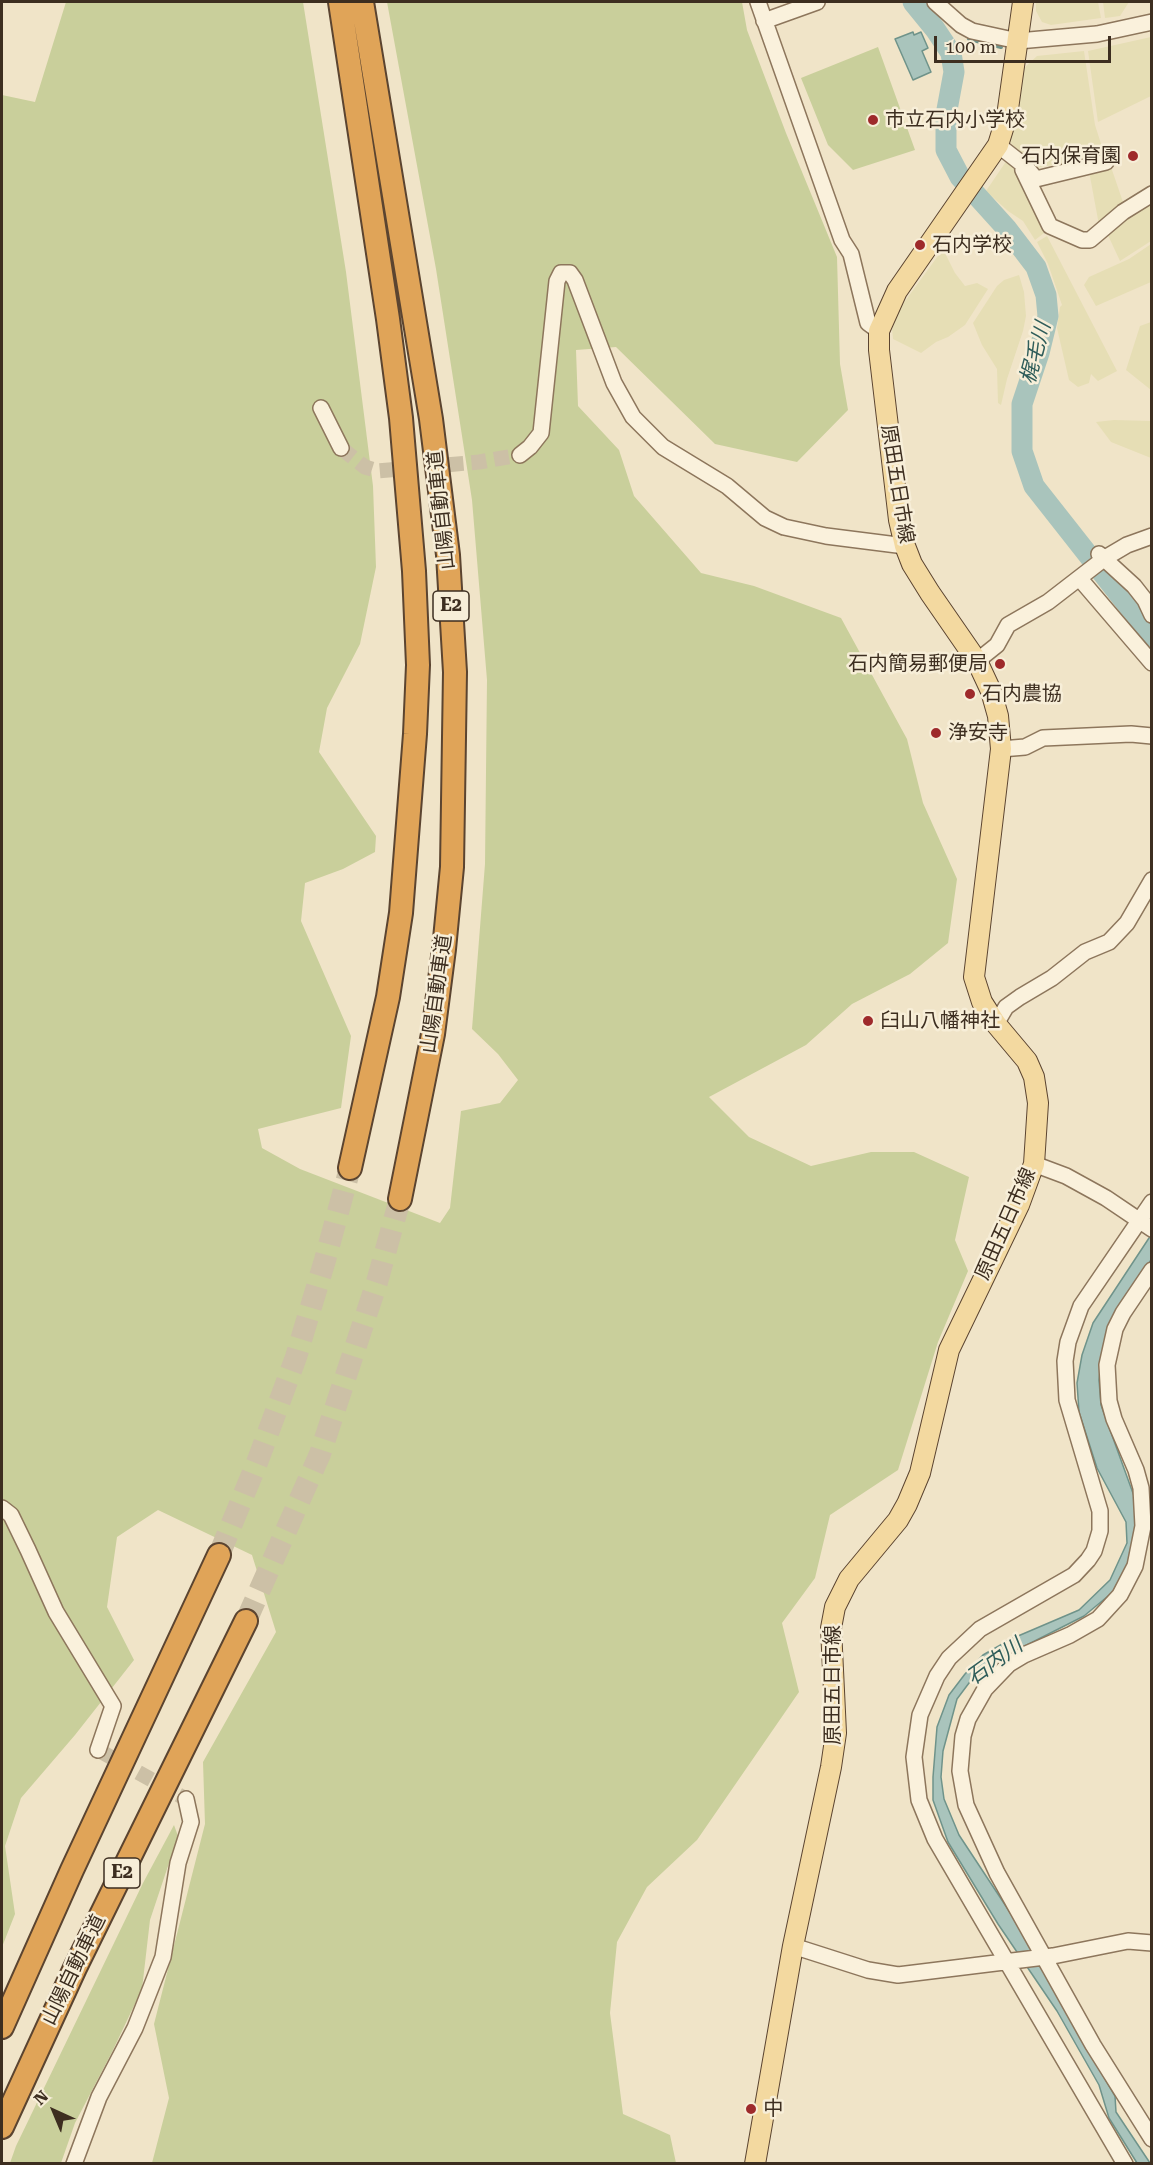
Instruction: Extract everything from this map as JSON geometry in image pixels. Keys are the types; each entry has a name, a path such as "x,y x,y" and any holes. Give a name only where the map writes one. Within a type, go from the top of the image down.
{"highway":[{"name":"山陽自動車道","path":"350,1167 386,1007 401,912 418,665 414,571 401,418 352,9"},
{"name":"山陽自動車道","path":"352,9 432,419 448,555 455,672 452,867 444,949 433,1034 400,1199"},
{"name":"山陽自動車道","path":"2,2027 219,1555"},
{"name":"山陽自動車道","path":"2,2127 75,1968 246,1621"}],"main road":[{"name":"原田五日市線","path":"755,2163 793,1946 831,1767 836,1733 831,1628 835,1607 849,1579 898,1520 908,1504 920,1473 949,1350 1019,1205 1034,1164 1038,1103 1034,1077 1027,1061 996,1024 982,1002 974,977 1001,749 998,716 991,691 977,661 930,594 912,564 905,546 899,520 879,350 879,331 897,291 998,145 1007,117 1023,2"}],"street":[{"path":"758,2 842,240 850,254 868,323 879,331"},
{"path":"764,21 817,2"},
{"path":"935,2 956,21 972,31 1018,41 1097,34 1152,22"},
{"path":"998,145 1026,167 1036,179 1106,162"},
{"path":"1026,167 1023,170 1050,226 1082,240 1090,240 1123,212 1152,194"},
{"path":"520,455 541,433 557,281 561,273 570,273 575,280 614,383 633,417 663,447 727,486 765,518 784,527 826,536 905,546"},
{"path":"321,408 341,448"},
{"path":"977,661 997,645 1008,625 1048,602 1082,578 1102,558 1127,545 1152,536"},
{"path":"1102,558 1141,594 1152,615"},
{"path":"1082,578 1152,663"},
{"path":"1001,749 1025,747 1043,738 1131,734 1152,736"},
{"path":"996,1024 1006,1007 1052,978 1085,952 1109,942 1127,923 1152,880"},
{"path":"1034,1164 1066,1176 1107,1198 1144,1224"},
{"path":"1125,2163 935,1839 919,1800 915,1779 915,1736 920,1715 932,1685 949,1658 964,1642 998,1617 1074,1575 1094,1551 1100,1531 1100,1510 1067,1400 1065,1361 1074,1323 1081,1306 1144,1224 1152,1202"},
{"path":"1152,1270 1115,1329 1107,1365 1109,1401 1141,1488 1143,1526 1135,1566 1120,1595 1098,1619 1070,1635 1024,1655 996,1676 985,1689 972,1712 963,1736 960,1753 962,1788 969,1813 997,1873 1042,1958 1152,2139"},
{"path":"2,1508 10,1515 56,1612 113,1706 98,1750"},
{"path":"74,2163 99,2097 135,2028 163,1957 178,1863 191,1822 186,1799"},
{"path":"793,1946 868,1970 898,1975 1042,1958 1128,1941 1152,1943"}],"shaded area":[{"path":"1036,2 1098,2 1101,18 1051,25 1042,22 1036,11"},
{"path":"1103,2 1129,2 1120,16 1105,18"},
{"path":"1151,37 1151,96 1098,122 1088,51"},
{"path":"1084,51 1095,125 1102,147 1076,161 1035,168 1009,141 1016,122 1023,69 1037,56"},
{"path":"1007,160 1021,178 1048,230 1035,240 1023,221 986,191"},
{"path":"1111,167 1124,205 1099,225 1089,171"},
{"path":"1151,199 1151,241 1120,261 1106,231"},
{"path":"1047,236 1117,371 1098,381 1091,374 1089,383 1078,387 1069,380 1057,328 1062,305 1048,264 1037,242"},
{"path":"1151,244 1151,282 1096,306 1084,285 1089,277 1129,259"},
{"path":"943,249 955,273 965,286 977,283 988,289 965,325 921,353 893,339 892,329 900,308"},
{"path":"1019,275 1024,292 1026,316 1001,405 998,403 997,369 982,345 973,323 997,286 1004,280"},
{"path":"1151,322 1151,390 1126,370 1140,326"},
{"path":"1151,421 1151,458 1111,442 1096,422"}],"green space":[{"path":"66,2 303,2 346,272 373,486 376,567 360,644 327,708 319,752 376,836 375,852 343,869 305,883 301,921 351,1036 341,1108 258,1129 262,1148 300,1169 440,1223 450,1208 461,1111 500,1103 518,1080 498,1054 472,1029 485,864 487,680 472,500 436,269 387,2 742,2 747,30 837,257 840,364 848,410 797,462 715,444 616,347 576,350 578,406 619,450 634,496 701,573 754,586 841,618 907,739 923,803 957,879 948,943 910,974 852,1004 806,1045 709,1097 749,1137 811,1166 871,1152 914,1152 969,1177 955,1240 968,1271 938,1342 898,1470 830,1515 815,1578 782,1623 799,1692 697,1840 647,1887 617,1942 610,2013 623,2114 670,2135 676,2163 152,2163 169,2098 154,2024 205,1824 203,1762 276,1632 252,1555 158,1510 117,1537 107,1607 134,1660 75,1735 21,1798 5,1846 15,1914 2,1947 2,95 35,102"},
{"path":"878,47 915,150 853,170 828,145 801,78"},
{"path":"174,1825 178,1836 150,1920 142,1989 75,2123 61,2163 10,2163 16,2146 143,1883"}],"water":[{"path":"913,32 914,35 921,32 928,48 922,51 931,72 913,80 895,39"},
{"name":"石内川","path":"1151,1235 1151,1260 1127,1294 1102,1355 1099,1380 1101,1405 1134,1496 1137,1519 1130,1564 1119,1587 1084,1616 1015,1651 972,1679 957,1699 943,1751 941,1777 944,1799 959,1835 1019,1926 1115,2096 1116,2112 1150,2163 1137,2163 1109,2118 1099,2085 1057,2011 998,1924 948,1842 933,1800 933,1777 937,1727 949,1695 965,1674 983,1655 1011,1639 1079,1610 1110,1580 1127,1543 1126,1522 1097,1468 1079,1412 1077,1383 1082,1355 1093,1323"}],"waterway":[{"name":"梶毛川","path":"913,2 951,53 954,72 946,115 946,150 960,177 1007,229 1036,267 1046,295 1048,316 1039,353 1022,404 1022,451 1034,486 1152,636"},
{"path":"969,39 1001,47"}],"tunnel":[{"path":"341,448 365,467 378,471 479,462 520,455"},
{"path":"219,1555 258,1460 296,1357 350,1168"},
{"path":"246,1621 320,1454 377,1282 400,1199"},
{"path":"98,1750 186,1799"}],"place":[{"name":"市立石内小学校","path":"873,120"},
{"name":"石内保育園","path":"1133,156"},
{"name":"石内学校","path":"920,245"},
{"name":"石内簡易郵便局","path":"1000,664"},
{"name":"石内農協","path":"970,694"},
{"name":"浄安寺","path":"936,733"},
{"name":"臼山八幡神社","path":"868,1021"},
{"name":"中","path":"751,2109"}]}
